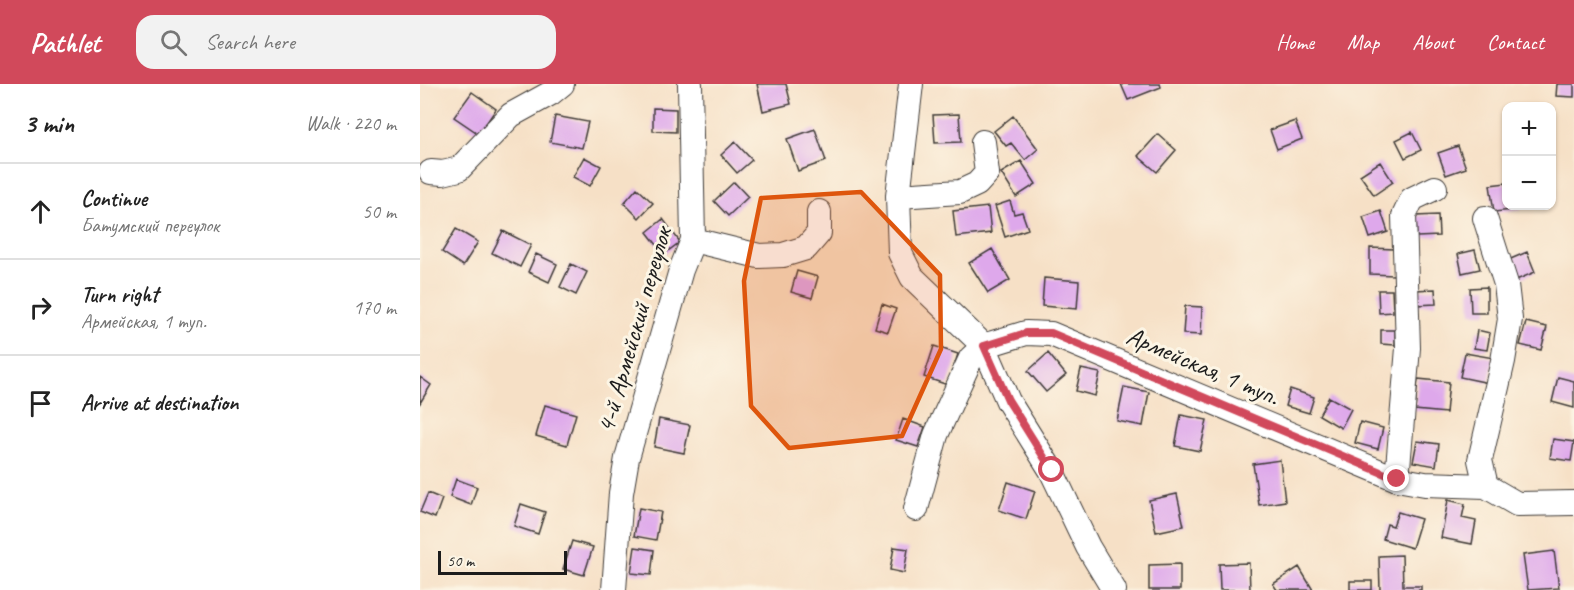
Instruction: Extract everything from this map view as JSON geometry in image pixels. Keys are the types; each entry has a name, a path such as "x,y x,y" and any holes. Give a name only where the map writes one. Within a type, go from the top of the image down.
{"street":[{"path":"431,172 443,173 459,169 510,115 551,93 562,84"},
{"name":"4-й Армейский переулок","path":"614,590 621,494 627,458 681,270 693,240 690,84"},
{"path":"911,84 898,196 900,252 912,277 984,346 1008,400 1052,470 1088,547 1114,590"},
{"path":"898,196 960,192 977,184 987,173 983,142"},
{"path":"1397,479 1408,348 1404,216 1413,199 1435,188"},
{"path":"693,240 759,256 783,255 806,248 819,233 819,212"},
{"path":"1485,218 1506,284 1510,319 1503,361 1480,460 1485,486"},
{"name":"Армейская, 1 туп.","path":"984,346 1026,333 1051,333 1397,479 1425,484 1485,486 1517,504 1574,503"},
{"path":"916,508 936,435 971,358 984,346"}],"highlighted area":[{"path":"861,192 940,275 941,349 902,436 789,448 751,406 744,281 761,198"}],"building":[{"path":"757,84 786,84 791,104 763,111"},
{"path":"1121,84 1160,84 1161,87 1128,100"},
{"path":"1557,84 1574,84 1574,97 1556,96"},
{"path":"472,92 496,109 479,134 454,117"},
{"path":"653,108 676,109 676,132 653,131"},
{"path":"959,114 961,142 935,143 933,115"},
{"path":"555,116 588,122 582,148 550,142"},
{"path":"1013,116 1038,149 1025,160 1011,143 1006,146 994,131"},
{"path":"1295,121 1302,139 1277,149 1270,130"},
{"path":"815,129 826,161 798,171 787,139"},
{"path":"1412,132 1421,150 1405,158 1396,140"},
{"path":"1158,134 1176,150 1157,172 1138,156"},
{"path":"735,142 752,160 737,173 721,155"},
{"path":"1458,146 1466,168 1446,175 1438,153"},
{"path":"584,157 601,166 590,186 573,177"},
{"path":"1021,161 1036,184 1016,197 1001,173"},
{"path":"1380,162 1393,182 1374,195 1360,175"},
{"path":"734,182 748,197 728,216 714,201"},
{"path":"1502,184 1502,210 1512,210 1494,212 1490,185"},
{"path":"637,188 653,203 639,218 624,203"},
{"path":"1010,201 1014,214 1022,212 1028,229 1005,237 995,206"},
{"path":"988,207 991,233 956,237 953,211"},
{"path":"1381,211 1388,232 1370,238 1363,217"},
{"path":"1438,215 1439,236 1417,237 1416,216"},
{"path":"663,219 680,242 664,254 647,232"},
{"path":"456,229 478,242 463,266 442,252"},
{"path":"503,231 531,245 520,267 492,253"},
{"path":"1370,248 1394,249 1394,275 1370,274"},
{"path":"992,249 1010,280 988,293 969,263"},
{"path":"1475,250 1480,269 1462,273 1458,254"},
{"path":"1527,252 1535,272 1514,281 1506,261"},
{"path":"536,254 557,264 549,282 528,272"},
{"path":"571,264 587,272 576,295 560,287"},
{"path":"797,271 818,277 812,298 791,292"},
{"path":"1044,278 1079,281 1077,309 1042,306"},
{"path":"1487,287 1487,313 1471,313 1470,288"},
{"path":"1435,289 1436,304 1416,305 1415,290"},
{"path":"1378,290 1392,290 1393,312 1379,313"},
{"path":"882,304 896,309 888,332 875,328"},
{"path":"1185,306 1202,307 1201,335 1183,334"},
{"path":"1526,322 1547,327 1541,350 1520,345"},
{"path":"1381,330 1395,330 1395,345 1381,344"},
{"path":"1477,330 1490,333 1487,350 1474,348"},
{"path":"934,346 958,354 948,385 924,377"},
{"path":"1048,353 1066,375 1046,392 1028,371"},
{"path":"1465,353 1494,358 1489,383 1460,377"},
{"path":"1081,369 1100,373 1095,396 1076,391"},
{"path":"420,377 431,385 420,403"},
{"path":"1558,377 1574,381 1574,408 1552,402"},
{"path":"1418,379 1449,382 1446,413 1415,410"},
{"path":"1124,387 1149,392 1143,426 1117,421"},
{"path":"1290,389 1314,397 1309,413 1285,406"},
{"path":"1329,397 1351,409 1341,428 1319,415"},
{"path":"545,405 576,414 567,445 536,436"},
{"path":"1181,415 1207,420 1200,451 1175,446"},
{"path":"659,419 690,425 684,453 654,447"},
{"path":"903,419 925,427 918,447 896,440"},
{"path":"1360,422 1383,428 1378,449 1355,443"},
{"path":"1553,439 1574,442 1571,461 1550,458"},
{"path":"1417,441 1439,444 1436,466 1413,462"},
{"path":"1280,460 1285,501 1259,505 1253,464"},
{"path":"456,479 477,487 471,505 450,497"},
{"path":"1008,482 1035,491 1026,519 999,510"},
{"path":"428,493 442,499 435,518 420,512"},
{"path":"1177,494 1184,526 1156,532 1149,500"},
{"path":"1448,500 1465,504 1462,518 1476,521 1472,544 1441,538"},
{"path":"521,504 545,512 538,534 514,526"},
{"path":"639,508 661,512 656,540 634,536"},
{"path":"1398,512 1421,519 1412,548 1383,539 1387,524 1393,526"},
{"path":"572,541 593,547 584,575 563,569"},
{"path":"635,547 654,550 651,575 631,573"},
{"path":"894,547 908,549 904,573 890,570"},
{"path":"1554,551 1559,588 1528,590 1523,555"},
{"path":"1402,555 1403,586 1421,586 1421,590 1380,590 1379,556"},
{"path":"1249,563 1250,590 1220,590 1219,564"},
{"path":"1180,564 1180,590 1149,590 1149,565"},
{"path":"1299,567 1313,590 1277,590 1273,584"},
{"path":"1350,581 1372,581 1372,590 1350,590"}],"route":[{"path":"1052,470 1008,400 984,346 1026,333 1051,333 1397,479"}]}
